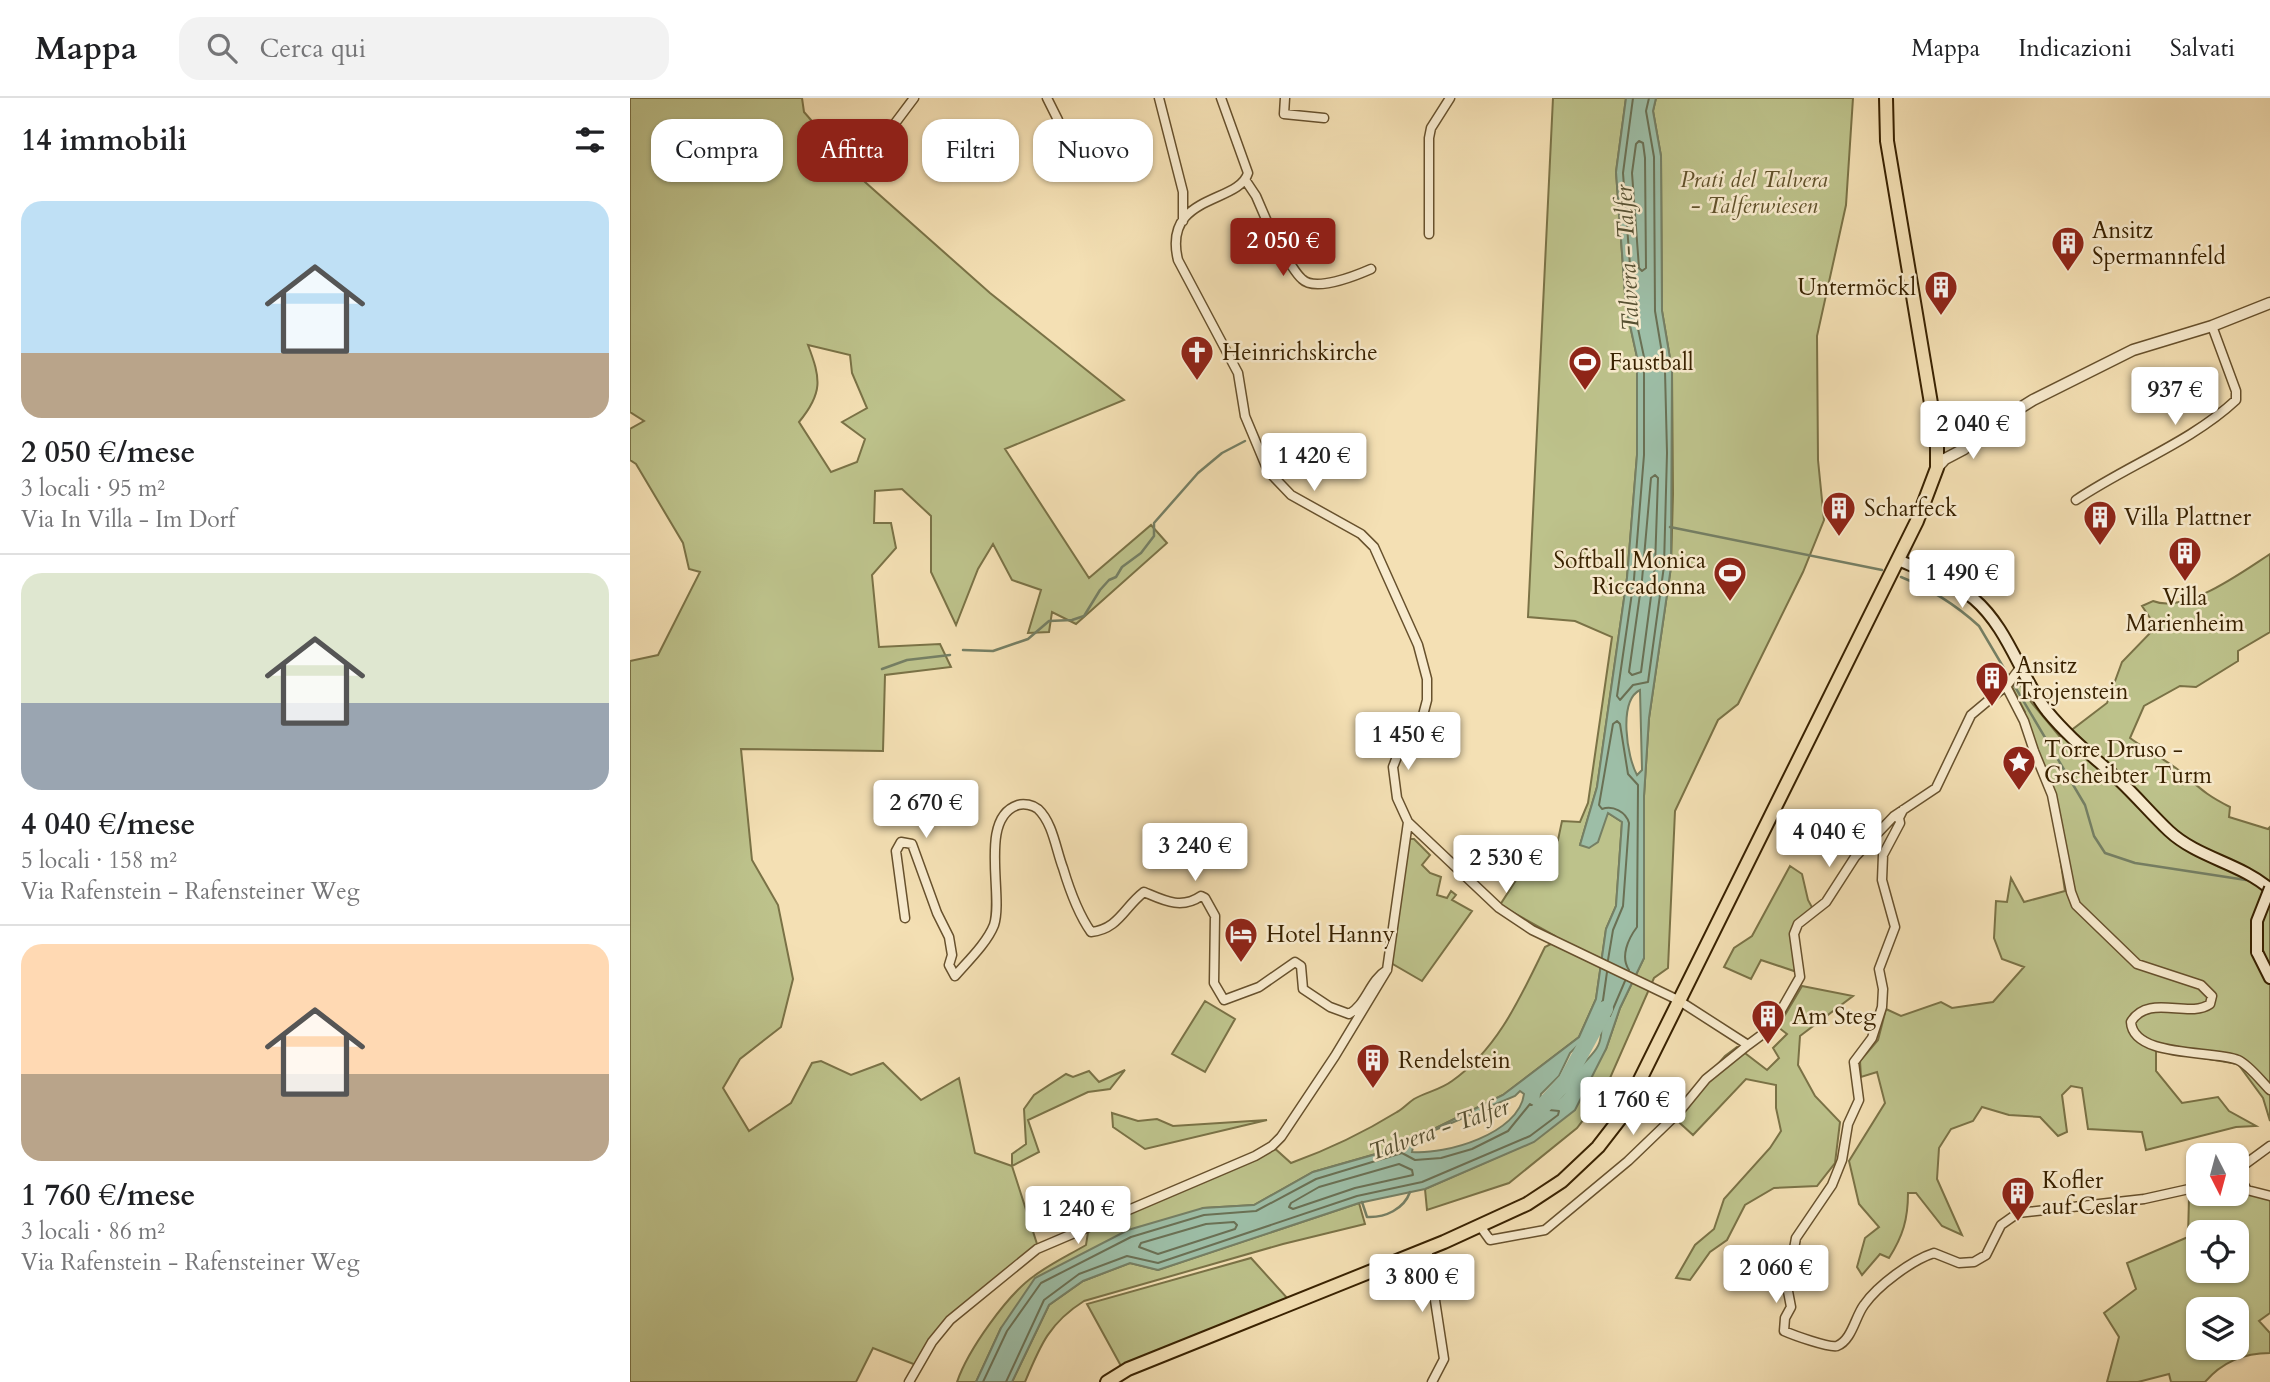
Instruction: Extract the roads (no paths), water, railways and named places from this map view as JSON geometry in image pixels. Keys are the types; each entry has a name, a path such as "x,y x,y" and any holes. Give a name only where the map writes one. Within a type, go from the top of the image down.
{"main road":[{"path":"1107,1382 1128,1369 1527,1205 1562,1181 1598,1147 1622,1116 1673,997 1898,559 1928,496 1937,468 1937,439 1886,141 1886,98"},
{"path":"1898,559 1942,579 1973,599 1997,628 2018,671 2070,738 2122,783 2166,829 2197,851 2243,872 2270,889 2257,921 2257,952 2270,978"}],"street":[{"path":"899,119 914,98"},
{"path":"1047,98 1058,119"},
{"path":"1159,98 1183,192 1184,221 1175,248 1178,260 1238,373 1245,416 1268,471 1291,495 1360,534 1374,547 1418,645 1427,679 1427,700 1413,734 1398,754 1393,767 1396,799 1408,822 1499,908 1532,930 1556,939 1673,997 1748,1045"},
{"path":"1221,98 1246,161 1246,181 1256,196 1281,254 1290,260 1304,282 1314,285 1371,270"},
{"path":"1285,98 1284,114 1324,118"},
{"path":"1429,234 1429,138 1431,128 1450,98"},
{"path":"1184,221 1201,203 1237,189 1246,181"},
{"path":"1183,192 1190,200 1201,203"},
{"path":"1937,468 1945,458 1964,449 1985,430 2033,400 2133,350 2212,326 2270,303"},
{"path":"2076,500 2113,475 2188,438 2236,400 2236,391 2212,326"},
{"path":"1937,439 1959,438 1985,430"},
{"path":"1480,1226 1490,1240 1545,1230 1628,1161 1679,1111 1706,1079 1771,1028 1800,977 1794,934 1798,924 1826,902 1855,857 1904,808 1936,788 1971,715 1988,698 2007,685 2018,671"},
{"path":"2007,685 2024,720 2052,795 2071,892 2076,905 2137,964 2191,981 2206,988 2211,996 2210,1004 2202,1009 2168,1006 2141,1013 2131,1023 2134,1033 2149,1044 2236,1060 2270,1090"},
{"path":"905,918 895,851 901,842 906,841 912,844 937,913 949,937 952,955 949,965 955,976 993,926 996,906 995,834 1006,813 1015,806 1024,804 1039,810 1054,838 1063,870 1091,932 1105,929 1121,920 1144,892 1162,900 1180,903 1188,903 1201,896 1205,898 1215,916 1214,983 1224,1000 1259,987 1295,962 1301,966 1302,986 1306,992 1349,1014 1358,1007 1376,977 1387,970"},
{"path":"1904,808 1899,818 1900,823 1882,855 1883,885 1895,927 1879,970 1884,993 1882,1007 1872,1038 1854,1062 1859,1100 1848,1124 1837,1174 1821,1204 1799,1232 1792,1250 1787,1286 1791,1307 1785,1318 1784,1331 1829,1346 1839,1345 1847,1337 1865,1303 1900,1271 1934,1253 1959,1263 1978,1261 1989,1251 1998,1229 2018,1213 2144,1199 2186,1190"},
{"path":"909,1382 932,1342 950,1320 1037,1249 1268,1148 1284,1133 1387,970 1408,822"},
{"path":"2249,1161 2270,1146"},
{"path":"2249,1191 2270,1196"},
{"path":"1427,1248 1444,1359 1432,1382"}],"water":[{"path":"1626,98 1656,98 1653,111 1661,156 1662,311 1672,370 1671,567 1649,718 1644,796 1644,958 1620,1008 1606,1049 1575,1110 1534,1142 1425,1189 1359,1203 1158,1270 1130,1263 1083,1281 1049,1305 1012,1382 976,1382 1001,1328 1035,1278 1128,1230 1203,1208 1254,1205 1313,1172 1394,1149 1503,1095 1579,1037 1596,999 1606,929 1616,906 1622,822 1608,813 1598,842 1589,848 1580,845 1597,787 1627,578 1637,455 1637,357 1626,307 1616,172","holes":["1640,690 1642,770 1637,775 1630,756 1626,730 1629,705","1601,1022 1598,1047 1580,1067 1563,1095 1548,1103 1540,1102 1541,1094 1559,1076 1570,1053","1520,1091 1524,1094 1519,1108 1495,1131 1461,1146 1412,1152 1414,1141 1421,1136 1515,1096"]}],"waterway":[{"path":"963,650 993,651 1028,639 1049,621 1072,620 1084,616 1109,580 1116,577 1122,567 1141,553 1154,536 1154,523 1198,473 1222,453 1245,441"},
{"path":"1670,527 1882,570"},
{"path":"1901,577 1942,598 1979,626 2085,805 2094,836 2105,853 2135,863 2246,880"},
{"path":"882,669 907,660 950,655"},
{"name":"Talvera - Talfer","path":"1532,1118 1566,1081 1605,1009"},
{"path":"1362,1202 1367,1217 1380,1216 1399,1208 1410,1192"}],"place":[{"name":"Ansitz Spermannfeld","path":"2068,273"},
{"name":"Untermöckl","path":"1941,317"},
{"name":"Heinrichskirche","path":"1197,382"},
{"name":"Faustball","path":"1585,392"},
{"name":"Scharfeck","path":"1839,538"},
{"name":"Villa Plattner","path":"2100,547"},
{"name":"Villa Marienheim","path":"2185,583"},
{"name":"Softball Monica Riccadonna","path":"1730,603"},
{"name":"Ansitz Trojenstein","path":"1992,708"},
{"name":"Torre Druso - Gscheibter Turm","path":"2019,792"},
{"name":"Hotel Hanny","path":"1241,964"},
{"name":"Am Steg","path":"1768,1046"},
{"name":"Rendelstein","path":"1373,1090"},
{"name":"Kofler auf Ceslar","path":"2018,1223"}],"park label":[{"name":"Prati del Talvera - Talferwiesen","path":"1754,192"}]}
